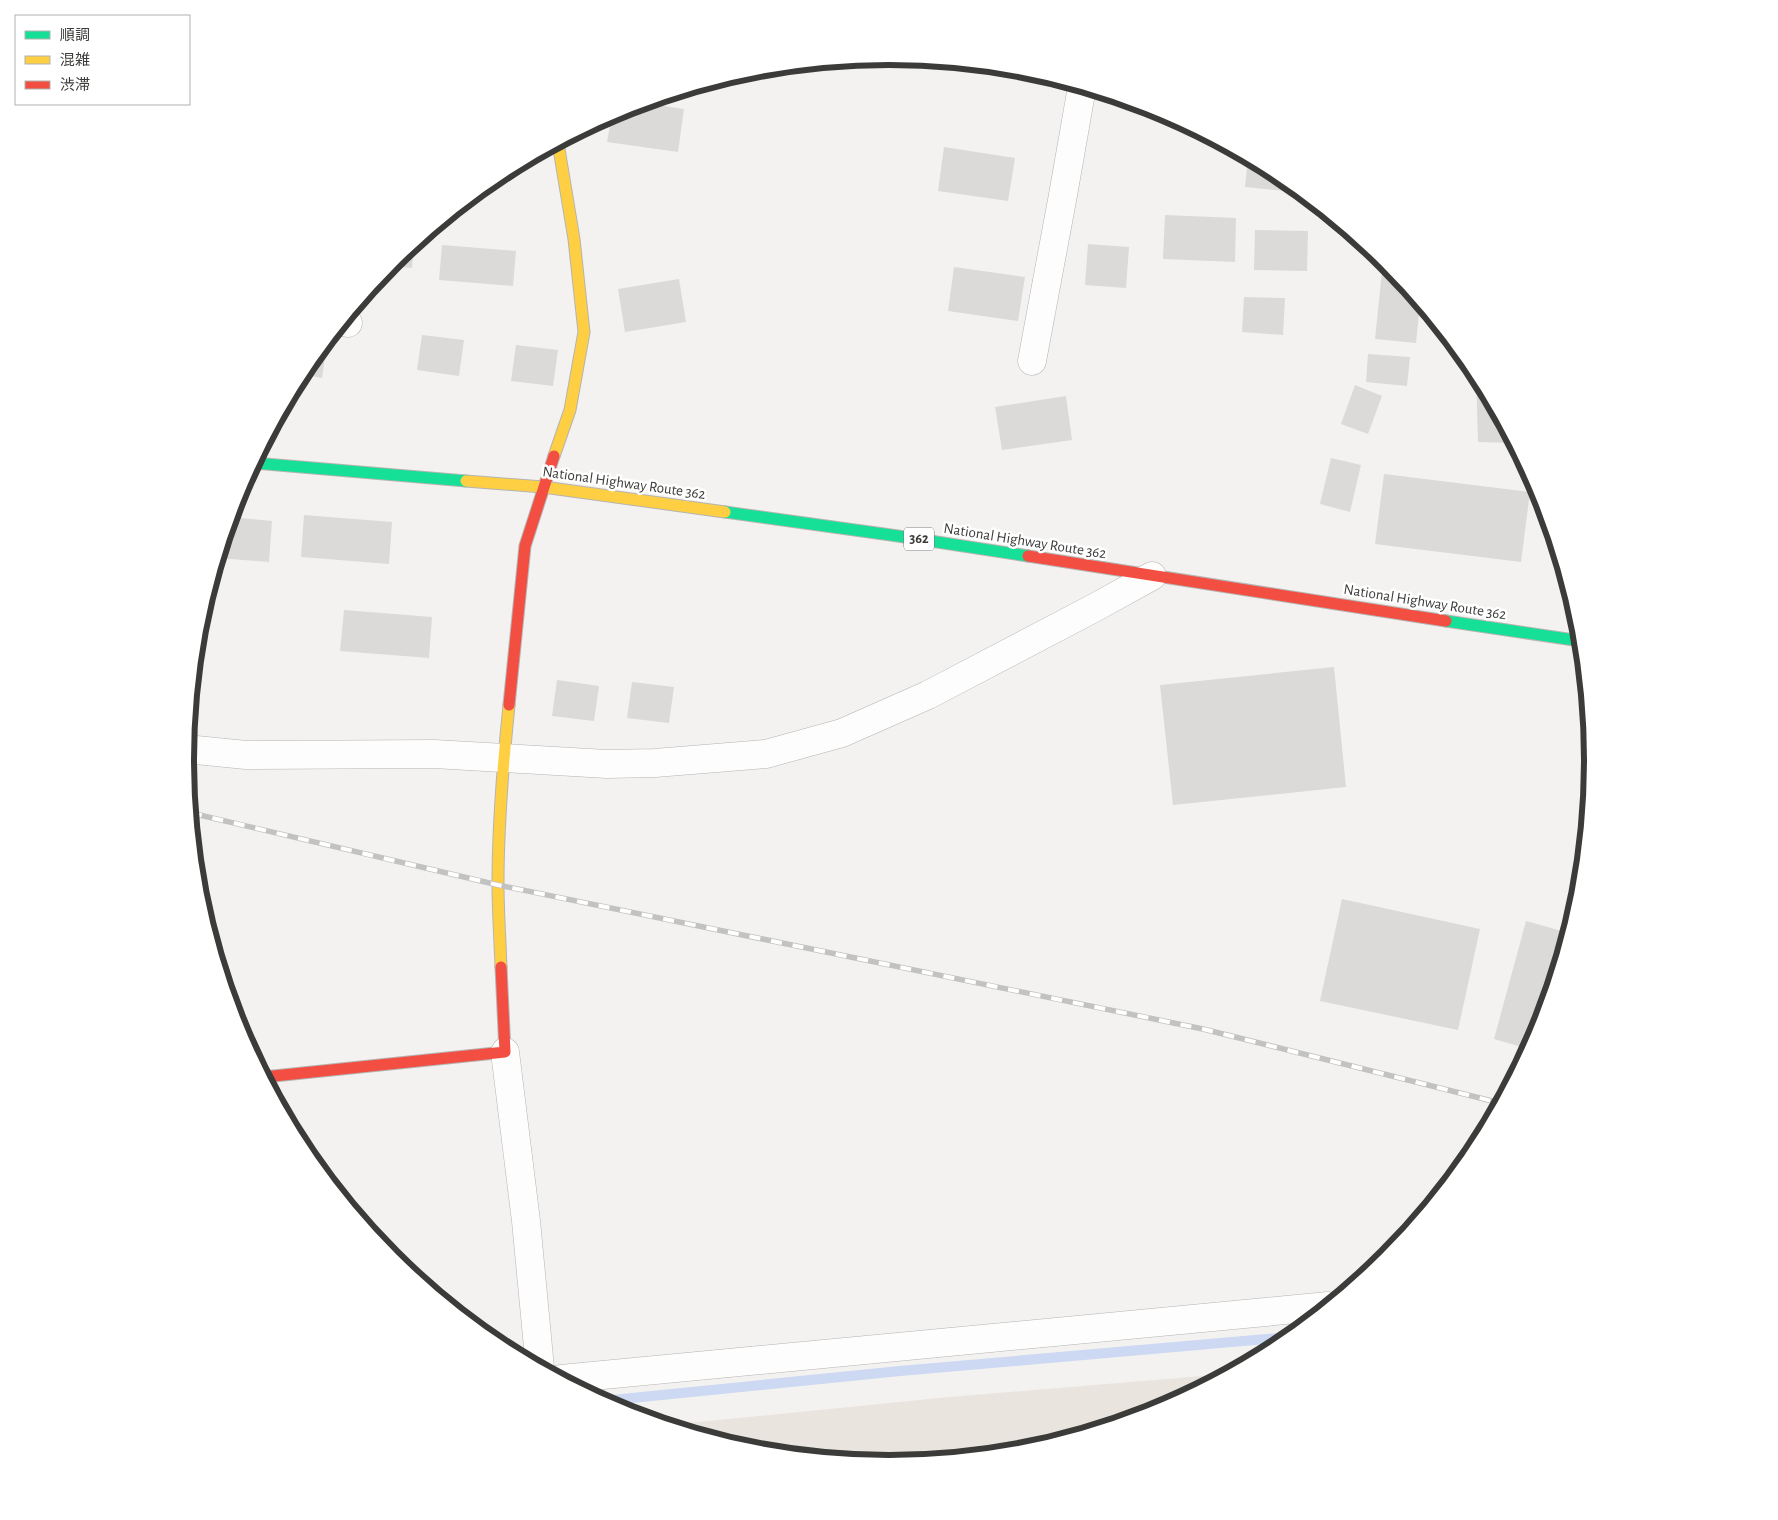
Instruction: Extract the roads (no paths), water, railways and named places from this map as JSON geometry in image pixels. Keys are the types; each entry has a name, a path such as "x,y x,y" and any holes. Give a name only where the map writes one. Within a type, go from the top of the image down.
{"main road":[{"path":"271,1076 504,1052 498,885 504,757 525,546 570,410 584,332 574,238 559,149"},
{"name":"National Highway Route 362","path":"261,465 543,487 898,536 1573,639"}],"street":[{"path":"1032,361 1081,93"},
{"path":"194,750 246,755 434,754 607,764 655,764 766,754 842,733 928,695 1152,576"},
{"path":"504,1052 526,1221 539,1361"},
{"path":"572,1378 1317,1307"}],"waterway":[{"path":"617,1399 900,1371 1274,1338"}],"railway":[{"path":"196,814 498,885 1203,1029 1494,1102"}]}
